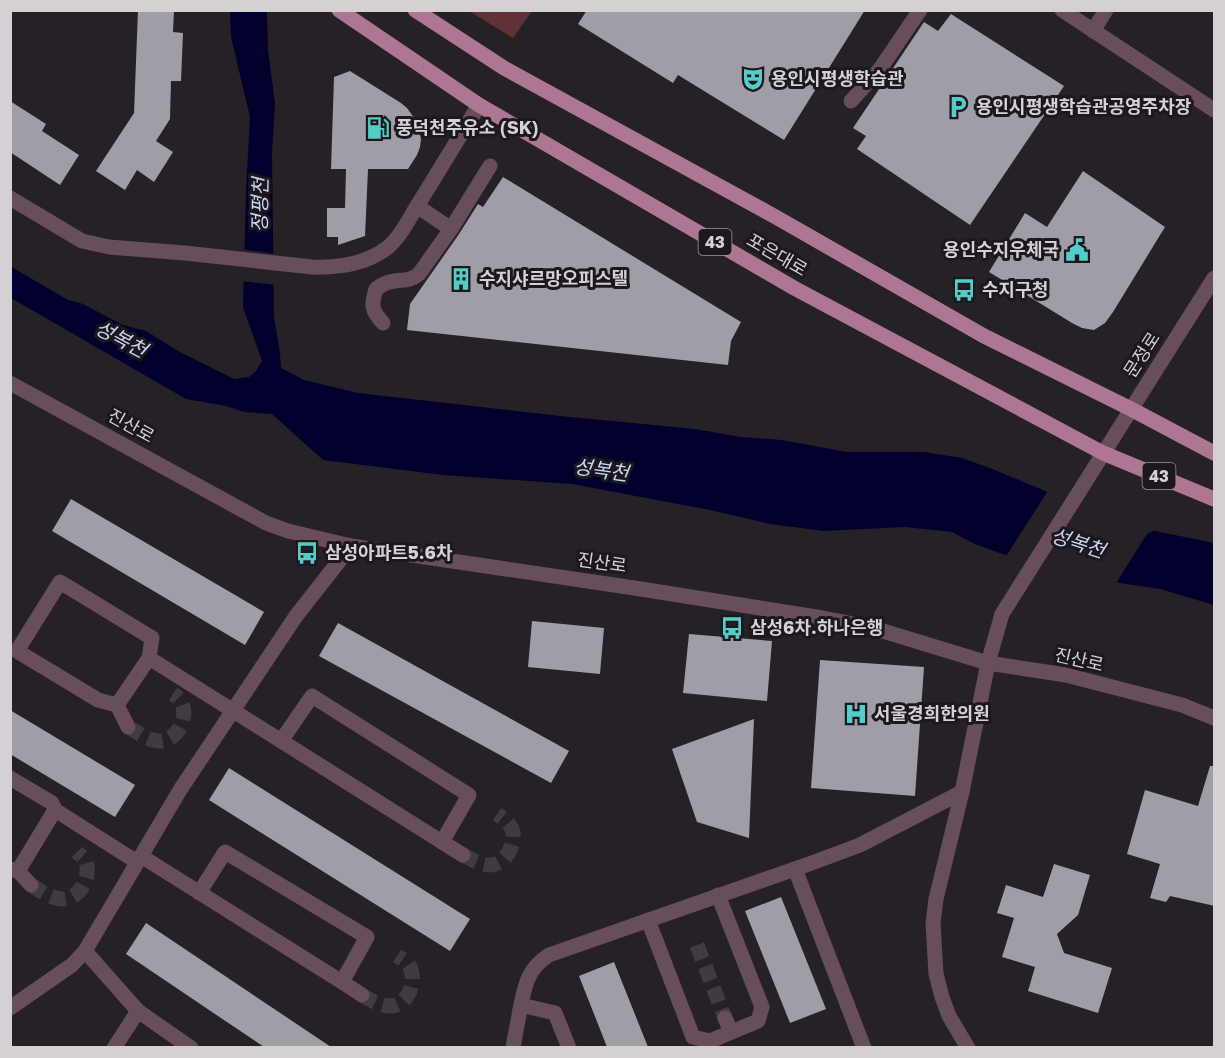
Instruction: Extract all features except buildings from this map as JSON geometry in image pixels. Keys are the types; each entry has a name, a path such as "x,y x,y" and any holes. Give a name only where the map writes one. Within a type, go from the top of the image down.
{"main road":[{"name":"포은대로","path":"339,10 479,105 794,288 1103,453 1215,499"},
{"name":"포은대로","path":"415,10 504,68 774,216 984,336 1215,453"}],"street":[{"path":"851,101 880,69 920,10"},
{"path":"1062,10 1215,110"},
{"path":"1093,31 1106,10"},
{"path":"10,198 82,241 109,247 296,266 332,267 353,263 372,257 388,247 404,228 479,105"},
{"path":"383,323 374,314 372,303 376,289 386,282 412,280 419,274 451,229 490,166"},
{"path":"417,206 451,229"},
{"name":"문정로","path":"968,1047 949,1016 942,997 936,974 933,923 936,899 962,792 988,663 1002,614 1215,278"},
{"name":"진산로","path":"10,383 266,523 288,531 351,546 641,589 873,628 988,663 1066,675 1182,705 1215,718"},
{"path":"10,1008 72,965 85,951 180,790 296,616 351,546"},
{"path":"117,705 149,658 153,638 60,582 18,651 98,700 117,705 128,727"},
{"path":"149,658 463,855"},
{"path":"281,741 312,696 469,795 442,842"},
{"path":"10,778 52,803 55,810 200,893 362,995"},
{"path":"513,1047 525,983 534,968 549,955 860,845 962,792"},
{"path":"31,885 14,870 55,810"},
{"path":"200,893 225,852 367,938 342,982"},
{"path":"795,869 864,1047"},
{"path":"648,920 693,1037 710,1041 728,1025 758,1021 762,1007 718,895"},
{"path":"85,951 138,1011 191,1047"},
{"path":"521,1005 555,1013 569,1047"},
{"path":"114,1047 138,1011"}],"shaded area":[{"path":"469,11 532,11 513,38"}],"water":[{"path":"230,11 267,11 268,50 275,104 272,154 274,317 281,368 304,380 358,393 695,429 741,437 782,440 847,452 924,452 962,458 1126,525 1214,543 1214,605 1160,589 1054,573 975,544 952,532 905,527 824,531 770,524 710,510 572,484 443,475 323,460 272,414 244,412 226,406 186,399 11,298 10,266 68,300 83,304 123,325 146,331 178,351 234,379 249,377 256,371 262,361 243,307 250,117 231,37"}],"pier":[{"path":"241,249 276,254 277,285 241,281"},
{"path":"1049,489 1127,522 1160,528 1147,534 1115,585 1054,576 1005,558"}],"tunnel":[{"path":"128,727 153,740 171,738 180,727 184,713 180,700 173,694"},
{"path":"463,855 476,862 490,865 500,862 508,854 511,849 513,832 509,824 497,814"},
{"path":"31,885 57,898 74,896 83,885 87,871 84,858 77,852"},
{"path":"697,945 725,1018"},
{"path":"362,995 388,1006 395,1005 406,998 412,984 411,970 407,963 397,956"}],"place":[{"name":"용인시평생학습관","path":"753,79"},
{"name":"용인시평생학습관공영주차장","path":"958,107"},
{"name":"풍덕천주유소 (SK)","path":"378,128"},
{"name":"용인수지우체국","path":"1077,250"},
{"name":"수지샤르망오피스텔","path":"461,279"},
{"name":"수지구청","path":"964,290"},
{"name":"삼성아파트5.6차","path":"307,553"},
{"name":"삼성6차.하나은행","path":"732,628"},
{"name":"서울경희한의원","path":"856,714"}],"water label":[{"name":"정평천","path":"260,205"},
{"name":"성복천","path":"121,339"},
{"name":"성복천","path":"601,470"},
{"name":"성복천","path":"1078,543"}]}
